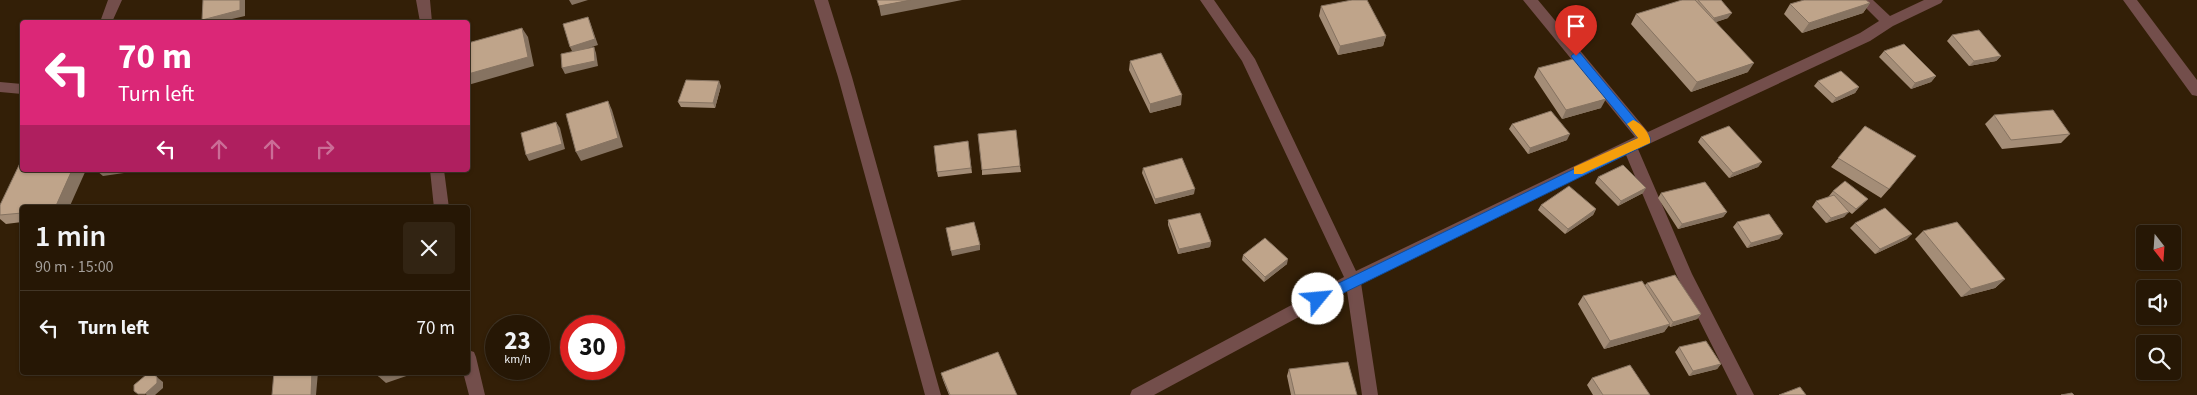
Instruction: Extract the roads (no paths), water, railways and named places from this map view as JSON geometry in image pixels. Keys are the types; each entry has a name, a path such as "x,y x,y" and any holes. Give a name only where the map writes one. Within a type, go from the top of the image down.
{"street":[{"path":"107,20 115,0"},
{"path":"423,0 426,20"},
{"path":"821,0 845,77 933,395"},
{"path":"1207,0 1248,59 1353,280 1370,395"},
{"path":"1530,0 1646,140"},
{"path":"1865,0 1888,22"},
{"path":"1138,395 1353,280 1581,170 1865,37 1888,22 1936,0"},
{"path":"2130,0 2197,91"},
{"path":"0,87 20,89"},
{"path":"1630,148 1685,276 1746,395"},
{"path":"437,172 442,205"},
{"path":"470,366 476,395"}]}
